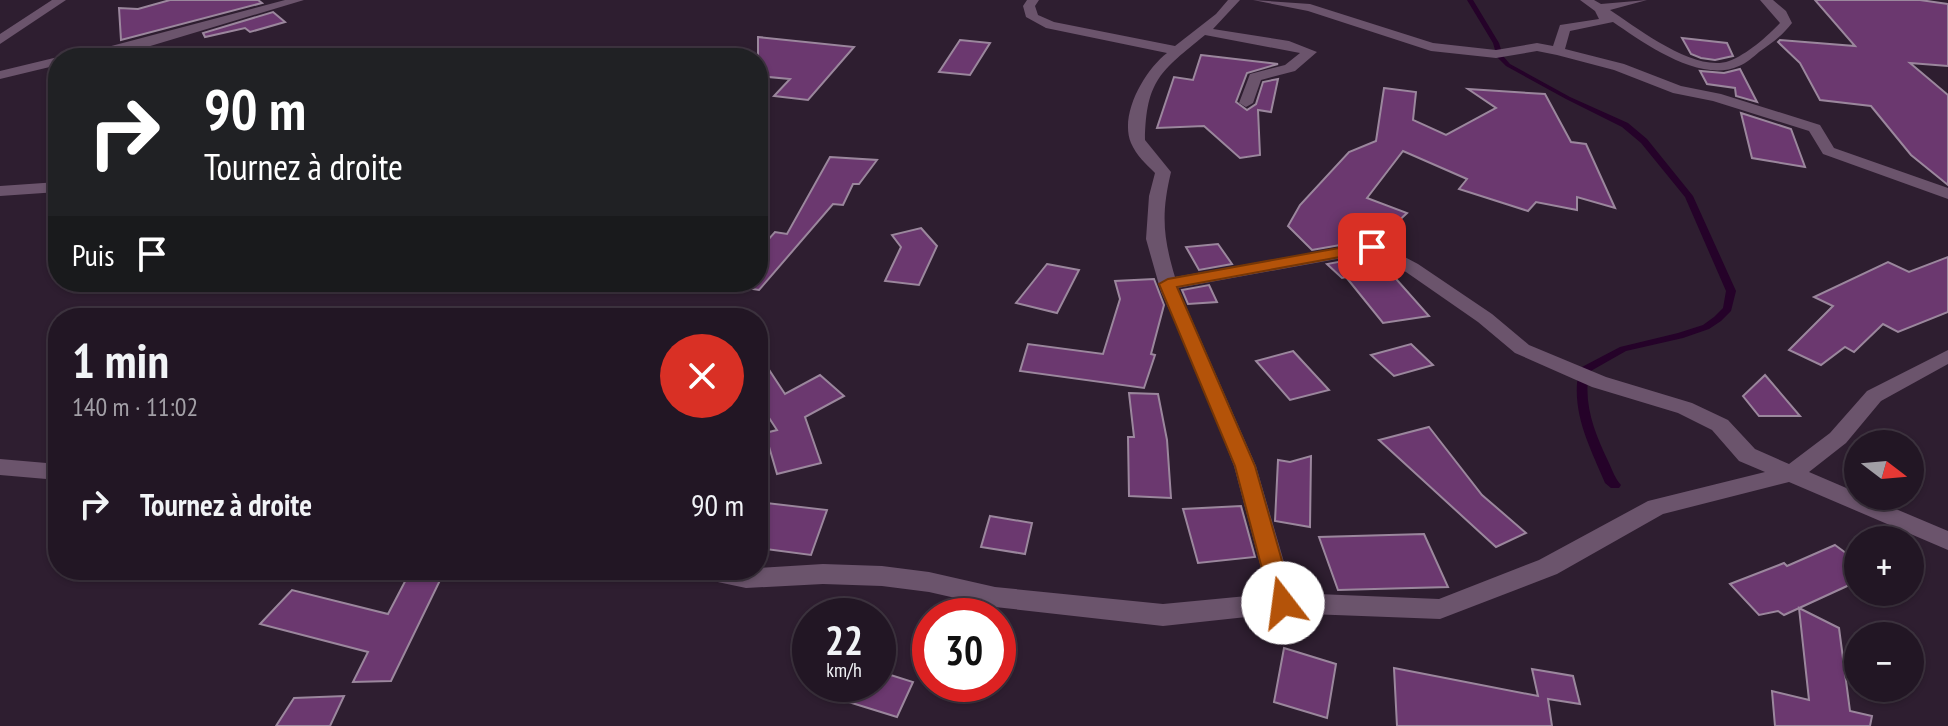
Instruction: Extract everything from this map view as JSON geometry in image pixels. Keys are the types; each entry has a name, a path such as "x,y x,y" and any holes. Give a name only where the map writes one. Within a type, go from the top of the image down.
{"street":[{"path":"0,40 60,0"},
{"path":"119,48 175,36 298,0"},
{"path":"1033,0 1029,6 1032,17 1050,25 1178,51"},
{"path":"1234,0 1157,67 1138,104 1137,140 1148,158 1163,172 1157,196 1155,239 1168,284 1245,466 1283,603"},
{"path":"1259,0 1310,8 1431,47 1496,54 1537,47 1619,67 1678,90 1716,97 1815,128 1828,151 1948,194"},
{"path":"1586,0 1651,43 1672,53 1699,63 1726,66 1777,35 1786,23 1782,14 1766,0"},
{"path":"1600,8 1641,0"},
{"path":"1558,51 1564,28 1607,22 1600,8"},
{"path":"1202,31 1289,45 1310,52 1290,68 1255,77 1246,103"},
{"path":"0,75 48,63"},
{"path":"0,191 48,188"},
{"path":"1168,284 1372,247 1412,268 1522,349 1599,382 1685,408 1720,425 1747,455 1948,541"},
{"path":"768,577 823,574 882,576 929,582 995,597 1163,615 1283,603 1440,609 1548,567 1656,507 1793,473 1838,438 1874,396 1948,356"},
{"path":"0,467 48,471"}],"building":[{"path":"170,0 258,0 262,3 121,40 119,8 138,9"},
{"path":"1815,0 1920,0 1948,4 1948,66 1910,63 1948,95 1948,185 1911,155 1871,106 1820,100 1800,63 1778,42 1855,46"},
{"path":"273,12 285,22 250,32 245,28 205,37 203,33"},
{"path":"758,37 854,47 808,100 774,96 790,79 768,77 768,48 758,48"},
{"path":"1682,38 1727,43 1733,56 1715,60 1701,58 1691,54"},
{"path":"960,40 990,43 970,75 939,72"},
{"path":"1201,55 1278,64 1247,73 1236,102 1247,110 1256,104 1263,82 1278,79 1271,112 1258,110 1260,155 1240,158 1204,126 1157,128 1174,77 1193,80"},
{"path":"1740,69 1757,102 1736,96 1735,88 1707,84 1700,71 1724,73"},
{"path":"1384,88 1416,92 1413,120 1446,135 1496,108 1468,89 1545,94 1571,142 1586,144 1615,208 1577,197 1577,210 1536,202 1528,211 1459,189 1467,179 1403,151 1367,198 1407,213 1380,238 1312,250 1288,226 1300,205 1349,152 1376,141"},
{"path":"1741,113 1791,129 1805,167 1752,158"},
{"path":"830,157 877,160 859,184 853,184 843,205 833,204 768,280 768,240 775,232 787,234"},
{"path":"921,228 937,246 919,285 885,281 901,247 892,235"},
{"path":"1218,244 1232,264 1199,270 1186,247"},
{"path":"1370,256 1382,263 1429,316 1383,323 1346,277 1342,278 1327,264"},
{"path":"1948,257 1948,312 1898,332 1883,324 1854,352 1845,347 1821,365 1789,350 1833,306 1814,297 1888,262 1909,272"},
{"path":"1047,264 1079,270 1057,313 1016,303"},
{"path":"1154,279 1164,305 1151,354 1155,355 1144,388 1020,371 1028,344 1103,354 1120,299 1115,281"},
{"path":"1209,285 1217,302 1188,304 1182,290"},
{"path":"1411,344 1433,365 1394,376 1371,355"},
{"path":"1293,351 1329,390 1290,400 1256,361"},
{"path":"768,368 785,394 820,375 844,396 805,417 821,463 777,474 768,432 777,430 768,416"},
{"path":"1765,375 1800,416 1759,416 1743,396"},
{"path":"1129,393 1158,394 1167,440 1171,498 1129,496 1128,437 1134,437"},
{"path":"1429,427 1482,495 1526,533 1496,547 1379,440"},
{"path":"1311,456 1310,527 1275,521 1278,460 1290,462"},
{"path":"768,503 827,510 811,555 768,549"},
{"path":"1241,506 1255,557 1198,563 1183,509"},
{"path":"990,516 1032,523 1025,554 981,547"},
{"path":"1424,534 1448,587 1338,590 1319,537"},
{"path":"1835,545 1844,552 1844,587 1784,615 1778,611 1759,615 1730,584 1784,563 1787,566"},
{"path":"406,580 440,580 391,681 353,682 368,652 260,624 292,590 388,614"},
{"path":"1799,608 1839,628 1844,666 1844,702 1849,702 1850,711 1872,716 1870,726 1775,726 1772,691 1809,700"},
{"path":"1284,648 1336,664 1327,718 1274,702"},
{"path":"1394,668 1538,696 1532,669 1573,676 1580,704 1548,699 1552,726 1397,726"},
{"path":"896,677 912,682 897,717 849,702 896,702"},
{"path":"344,696 330,726 276,726 294,698"}],"waterway":[{"path":"1470,0 1496,43 1500,57 1508,65 1625,125 1644,141 1689,196 1731,291 1728,309 1706,327 1623,349 1584,370 1582,393 1589,433 1609,480 1615,485"}],"route":[{"path":"1283,603 1245,466 1168,284 1372,247"}]}
